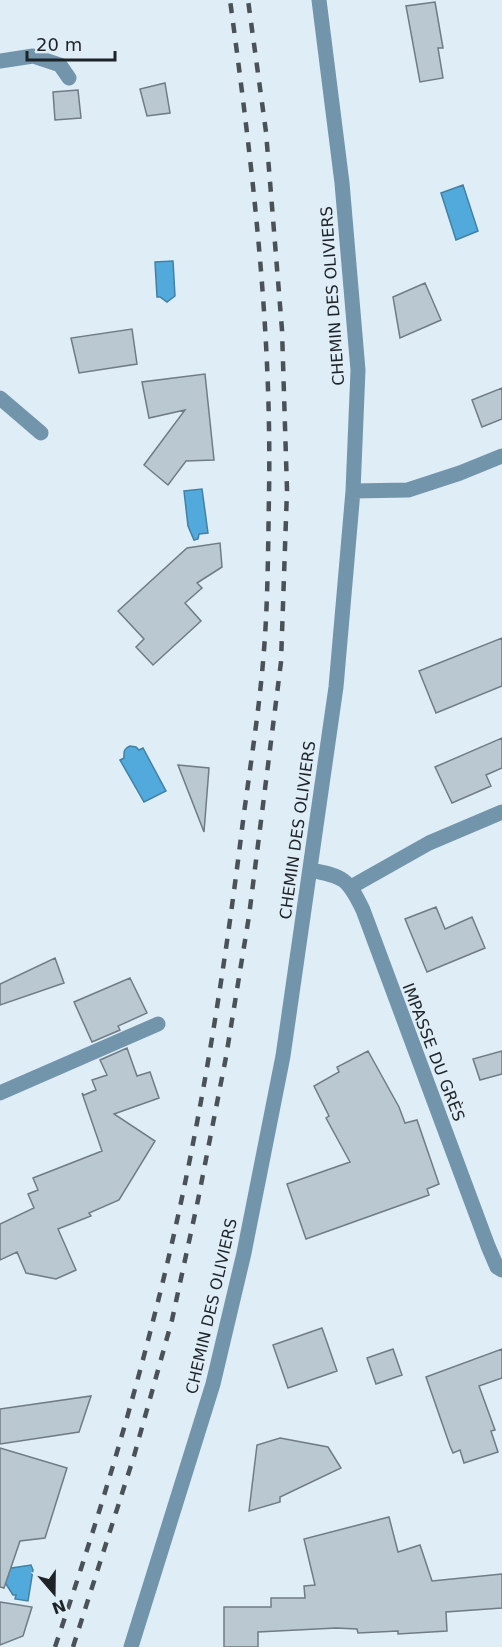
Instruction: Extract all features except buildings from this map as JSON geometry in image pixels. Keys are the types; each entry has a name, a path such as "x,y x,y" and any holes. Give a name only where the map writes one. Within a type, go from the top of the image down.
{"street":[{"name":"CHEMIN DES OLIVIERS","path":"131,1647 213,1384 244,1253 283,1056 336,687 354,491 357,370 342,183 319,0"},
{"path":"0,61 33,56 60,64 69,78"},
{"path":"0,398 41,433"},
{"path":"354,491 408,490 502,456"},
{"path":"309,870 329,873 351,887 429,843 502,812"},
{"name":"IMPASSE DU GRÈS","path":"351,887 363,910 378,956 488,1246 497,1267 502,1270"},
{"path":"0,1093 158,1024"}],"water":[{"path":"463,185 478,231 456,240 441,193"},
{"path":"173,261 175,296 167,302 157,297 155,262"},
{"path":"202,489 208,533 199,534 198,539 194,540 188,526 184,491"},
{"path":"130,746 139,750 143,748 166,791 144,802 120,760 124,758 125,750"},
{"path":"31,1565 33,1570 28,1601 15,1599 16,1595 13,1595 2,1578 5,1569"}],"railway":[{"path":"55,1647 132,1400 182,1199 225,958 261,684 268,557 267,370 253,184 230,0"},
{"path":"73,1647 134,1456 172,1320 198,1200 226,1057 249,916 281,662 287,490 282,330 266,132 248,0"}]}
